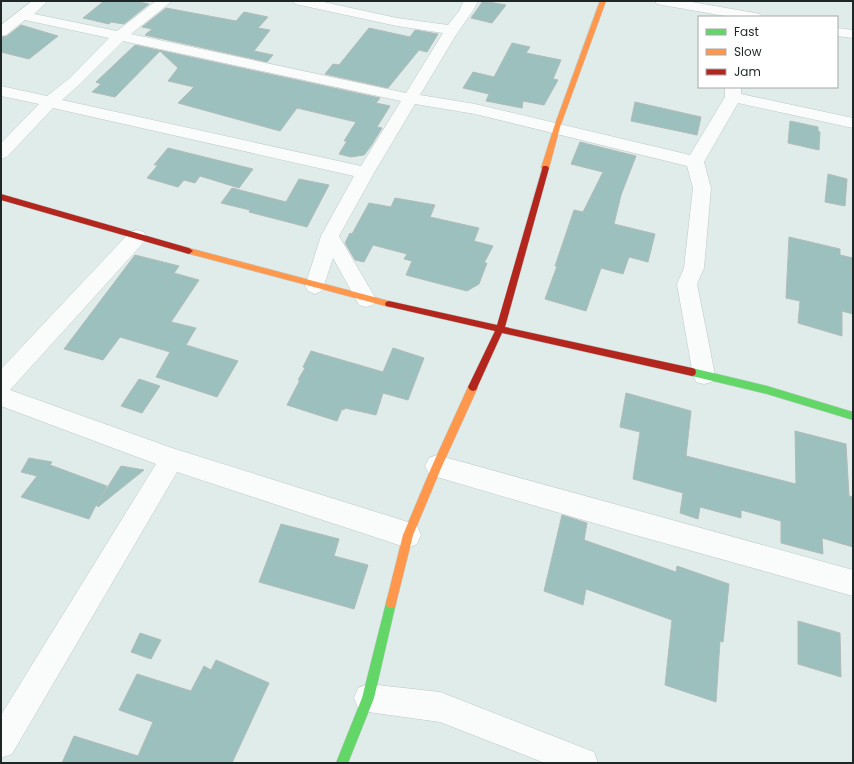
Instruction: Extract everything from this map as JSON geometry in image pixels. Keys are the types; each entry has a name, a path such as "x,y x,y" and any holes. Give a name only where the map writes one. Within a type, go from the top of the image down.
{"street":[{"path":"1,32 41,1"},
{"path":"1,153 51,101 75,81 121,35 165,1"},
{"path":"300,1 397,22 452,30"},
{"path":"315,286 330,236 429,68 438,57 452,30 464,17 471,1"},
{"path":"342,763 368,698 408,535 500,329 557,127 603,1"},
{"path":"662,1 745,16"},
{"path":"21,15 121,35 412,99 475,109 557,127 695,162"},
{"path":"838,32 853,34"},
{"path":"1,91 51,101 366,173"},
{"path":"704,375 687,284 694,268 702,188 695,162 733,92 853,123"},
{"path":"1,197 137,237 315,286 414,311 500,329 767,390 853,416"},
{"path":"330,236 366,298"},
{"path":"1,384 137,237"},
{"path":"1,396 172,458 408,535"},
{"path":"1,743 172,458"},
{"path":"438,466 628,521 853,583"},
{"path":"368,698 440,707 583,763"}],"building":[{"path":"104,1 133,1 149,4 124,24 111,22 109,24 83,18"},
{"path":"483,1 506,5 492,23 471,18"},
{"path":"166,8 236,21 244,12 268,17 258,28 270,30 254,51 273,55 267,62 145,35 152,29 142,27"},
{"path":"21,25 58,36 29,59 1,52 1,37 7,36"},
{"path":"369,28 410,37 415,30 438,34 427,52 419,50 388,88 325,74 333,64 339,65"},
{"path":"512,43 530,47 526,53 561,60 553,79 558,80 544,105 523,101 522,108 486,101 489,94 463,88 473,72 494,77"},
{"path":"135,45 380,98 376,103 390,106 377,127 382,128 371,146 364,155 351,157 339,154 347,141 344,141 356,122 297,108 280,131 178,103 194,87 168,81 178,68 160,51 115,97 92,92 101,84 96,82"},
{"path":"635,102 701,117 697,135 631,121"},
{"path":"790,121 818,127 818,131 820,132 819,150 788,143"},
{"path":"580,142 636,156 621,195 614,224 655,234 648,262 629,257 623,274 601,268 586,311 545,299 574,210 583,212 603,172 571,164"},
{"path":"168,148 253,169 239,188 200,176 195,183 184,180 178,187 147,178 158,165 154,165"},
{"path":"828,174 847,179 845,206 825,202"},
{"path":"299,179 329,185 307,227 221,203 232,188 286,202"},
{"path":"395,198 435,205 430,217 479,228 474,241 493,246 484,263 487,263 479,284 467,291 406,275 412,261 404,259 407,254 373,245 364,262 355,260 345,243 350,233 352,234 369,203 391,207"},
{"path":"789,237 840,249 840,255 853,258 853,314 842,311 842,336 798,323 800,301 786,298"},
{"path":"135,255 179,266 174,273 199,280 171,322 196,328 186,345 238,361 217,397 156,377 170,352 120,337 103,360 64,349"},
{"path":"393,348 424,358 408,400 383,393 376,415 345,408 344,410 342,409 337,421 287,405 300,380 298,380 305,368 303,367 311,351 383,372"},
{"path":"139,379 160,386 142,413 121,406"},
{"path":"626,393 691,411 686,456 796,484 795,431 846,444 849,496 853,497 853,547 822,538 823,554 781,543 781,521 741,510 741,518 700,507 698,519 680,513 683,493 633,479 640,432 620,427"},
{"path":"29,458 52,462 50,465 107,486 98,502 121,466 144,470 98,507 96,505 89,519 21,497 37,476 21,472"},
{"path":"562,515 587,523 584,540 676,572 677,566 729,584 723,642 720,641 716,702 665,685 672,620 586,589 583,605 544,591"},
{"path":"281,524 339,539 334,556 368,565 354,609 259,582"},
{"path":"798,621 840,633 841,677 798,664"},
{"path":"140,633 161,640 151,659 131,652"},
{"path":"216,660 269,683 232,763 62,763 74,736 138,756 153,722 119,710 137,674 191,691 204,666 211,670"}],"traffic: fast":[{"path":"692,372 767,390 853,416"},
{"path":"342,763 368,698 391,603"}],"traffic: slow":[{"path":"545,168 557,127 603,1"},
{"path":"189,251 389,304"},
{"path":"391,603 408,535 473,387"}],"traffic: jam":[{"path":"473,387 500,329 545,168"},
{"path":"1,197 189,251"},
{"path":"389,304 692,372"}]}
